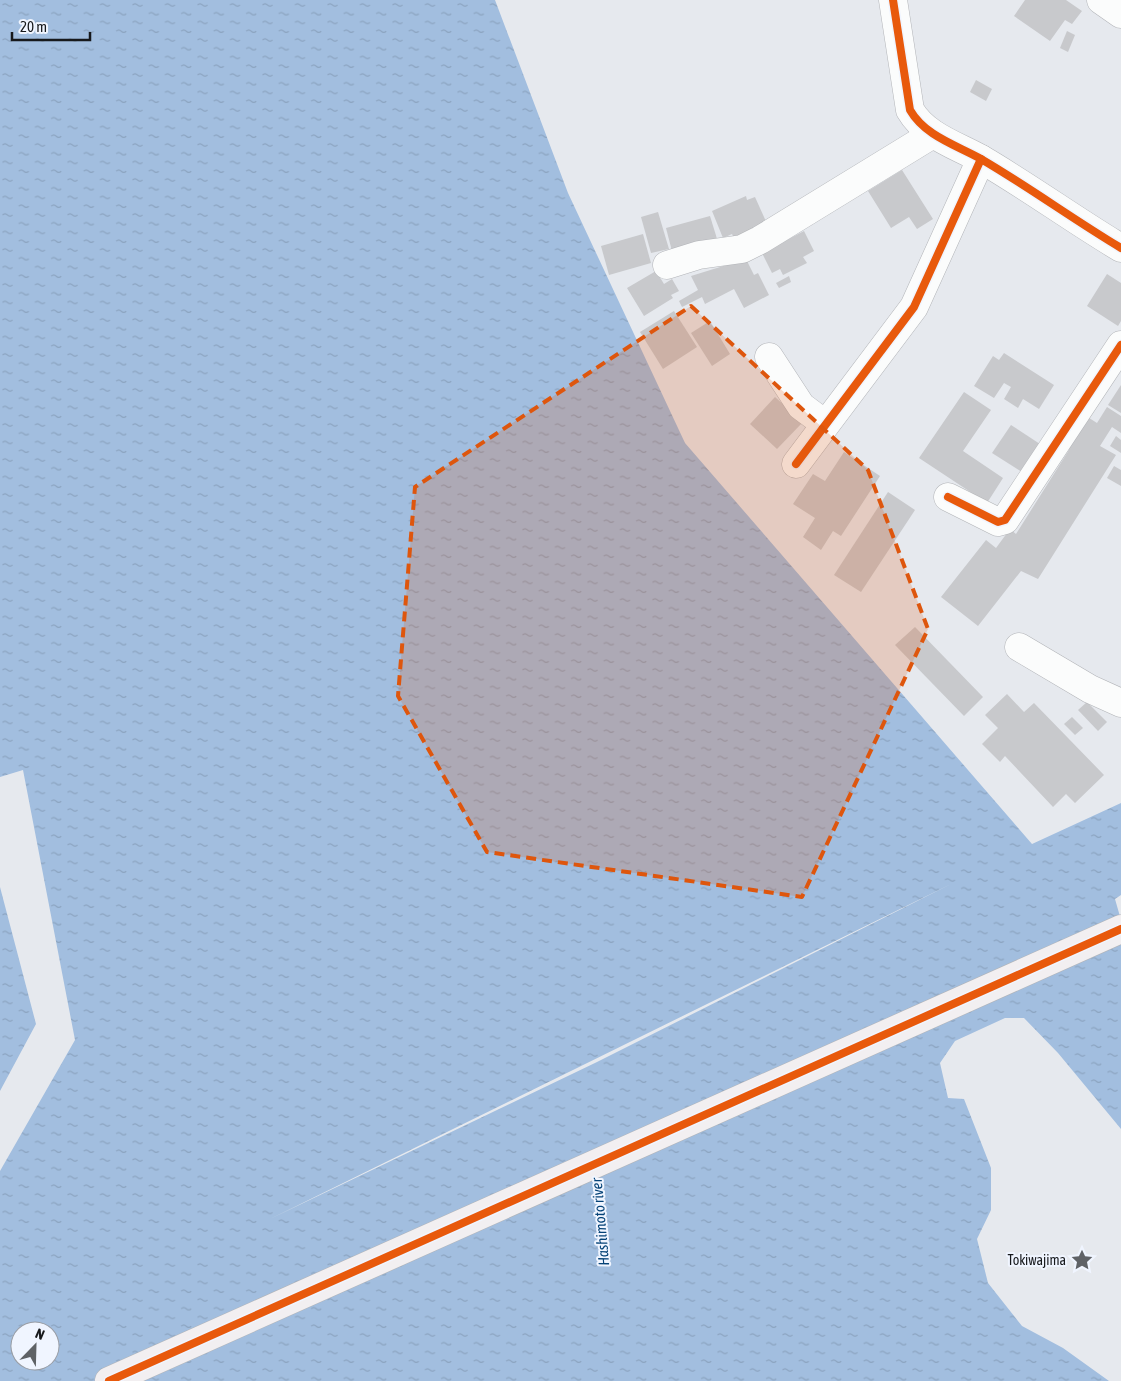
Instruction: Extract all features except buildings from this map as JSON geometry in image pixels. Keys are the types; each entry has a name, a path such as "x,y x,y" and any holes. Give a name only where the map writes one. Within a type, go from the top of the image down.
{"street":[{"path":"893,0 910,110 916,121 933,134 1117,237"},
{"path":"1101,0 1121,14"},
{"path":"667,265 699,255 742,249 760,240 933,134"},
{"path":"796,464 914,307 981,160"},
{"path":"948,497 998,522 1005,520 1121,345"},
{"path":"769,357 801,406 825,424"},
{"path":"1018,647 1090,690 1121,703"},
{"path":"109,1381 1121,929"}],"highlighted area":[{"path":"691,306 868,470 928,629 802,897 487,852 398,696 415,487"}],"water":[{"name":"Hashimoto river","path":"0,0 495,0 568,193 685,443 1032,844 1121,803 1121,895 1115,899 1121,920 1121,1129 1058,1053 1024,1018 1005,1018 955,1041 940,1063 948,1098 964,1099 991,1168 991,1210 977,1239 988,1283 1022,1326 1063,1348 1109,1381 0,1381","holes":["951,884 597,1062 270,1219"]}],"pier":[{"path":"23,770 75,1040 0,1171 0,1091 36,1024 0,887 0,777"}],"cycle path":[{"path":"893,0 910,110 916,119 932,133 981,159 1121,248"},
{"path":"796,464 914,307 981,159"},
{"path":"948,497 998,522 1005,520 1121,345"},
{"path":"109,1381 1121,929"}],"place":[{"name":"Tokiwajima","path":"1082,1260"}]}
